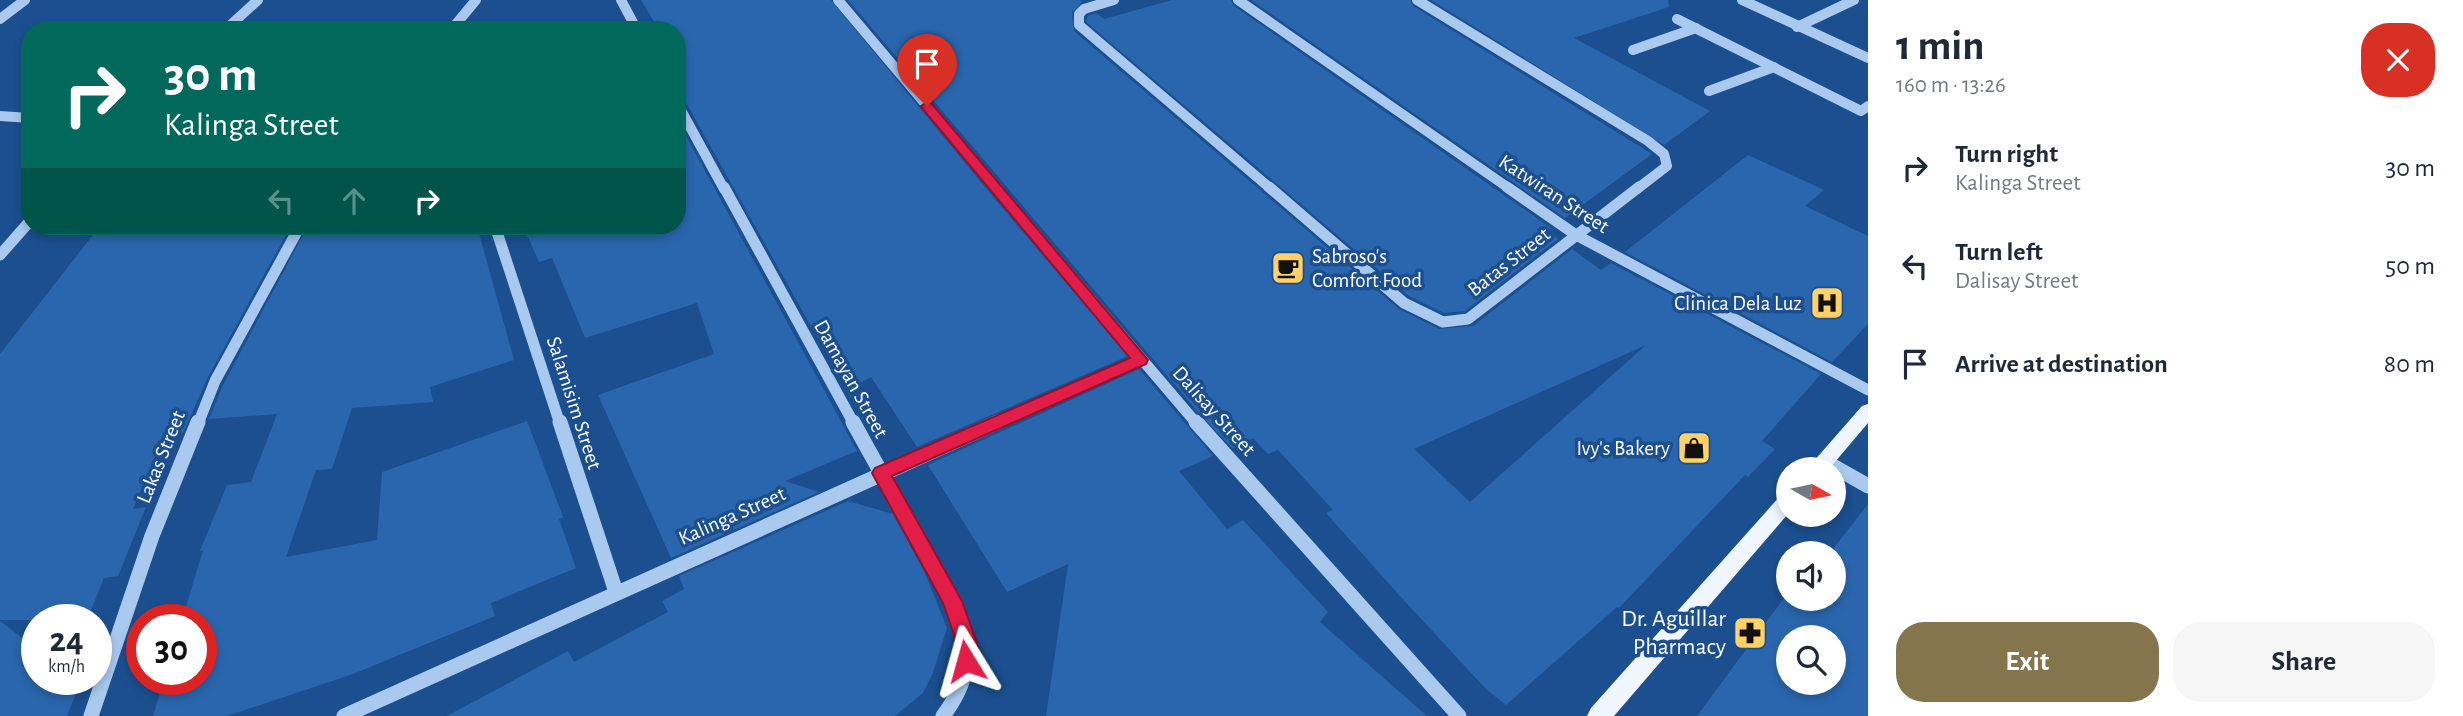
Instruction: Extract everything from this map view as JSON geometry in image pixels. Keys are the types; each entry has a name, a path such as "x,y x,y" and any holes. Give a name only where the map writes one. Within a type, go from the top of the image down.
{"main road":[{"path":"1827,457 1868,411"},
{"path":"1599,716 1776,515"}],"street":[{"path":"0,19 25,0"},
{"path":"235,21 258,0"},
{"path":"458,21 476,0"},
{"path":"621,0 632,21"},
{"name":"Dalisay Street","path":"838,0 1140,360 1459,716"},
{"name":"Batas Street","path":"1114,0 1084,9 1079,14 1080,25 1404,303 1443,322 1468,319 1667,166 1664,154 1648,141 1417,0"},
{"name":"Katwiran Street","path":"1238,0 1576,235 1868,390"},
{"path":"1742,0 1868,58"},
{"path":"1797,27 1854,0"},
{"path":"1677,19 1861,111 1868,106"},
{"path":"1633,50 1696,28"},
{"path":"1709,90 1774,67"},
{"path":"0,116 21,117"},
{"name":"Damayan Street","path":"686,119 952,601 968,646 964,675 952,704 943,716"},
{"path":"0,255 21,231"},
{"name":"Lakas Street","path":"91,716 152,536 215,381 295,235"},
{"name":"Salamisim Street","path":"498,235 616,592"},
{"name":"Kalinga Street","path":"344,716 881,473 1140,360"},
{"path":"1846,476 1868,486"}],"building":[{"path":"641,0 831,0 1128,356 917,447 871,377 852,387 870,432 686,103 686,21 654,21"},
{"path":"848,0 1080,0 1082,2 1072,13 1074,31 1399,309 1439,329 1473,326 1572,249 1601,270 1611,263 1821,374 1762,441 1775,449 1748,477 1745,475 1619,608 1506,705 1486,689 1399,595 1326,513 1333,510 1278,450 1268,454 1253,438 1232,448 1198,412","holes":["1646,345 1470,502 1414,449"]},
{"path":"1172,0 1231,0 1234,6 1551,228 1547,231 1558,239 1465,311 1444,313 1409,296 1086,22 1088,16 1096,13 1104,19"},
{"path":"1251,0 1410,0 1413,6 1652,154 1565,218"},
{"path":"1431,0 1668,0 1669,7 1574,38 1710,111 1664,145"},
{"path":"686,136 857,451 785,481 819,492 671,558 598,395 714,354 697,303 585,338 552,258 539,262 527,235 686,235"},
{"path":"1748,155 1824,190 1805,206 1868,236 1868,324 1832,362 1625,252"},
{"path":"93,235 286,235 208,377 183,433 164,435 133,509 146,507 118,576 104,578 93,604 21,604 21,620 0,620 0,354"},
{"path":"303,235 479,235 514,360 430,387 433,402 352,408 332,469 316,470 286,557 377,540 382,472 527,421 563,517 559,519 576,568 491,603 495,616 353,674 227,716 153,716 159,695 217,695 217,604 187,604 203,550 200,551 227,485 251,482 277,414 209,419 223,385"},
{"path":"1139,369 1213,456 1179,471 1227,529 1243,520 1328,612 1320,622 1427,716 1046,716 1068,564 1007,592 928,465"},
{"path":"848,501 893,514 925,573 947,628 932,675 923,693 895,716 447,716 568,651 574,662 668,612 662,601 684,589 679,576"},
{"path":"1868,504 1868,716 1697,716 1776,609 1776,611 1846,611 1846,541 1839,541"},
{"path":"0,621 21,637 21,695 75,695 67,716 0,716"}],"place":[{"name":"Sabroso's Comfort Food","path":"1288,268"},
{"name":"Clinica Dela Luz","path":"1827,303"},
{"name":"Ivy's Bakery","path":"1694,448"},
{"name":"Dr. Aguillar Pharmacy","path":"1750,633"}],"route":[{"path":"927,106 1140,360 881,473 952,601 968,646 966,661"}]}
